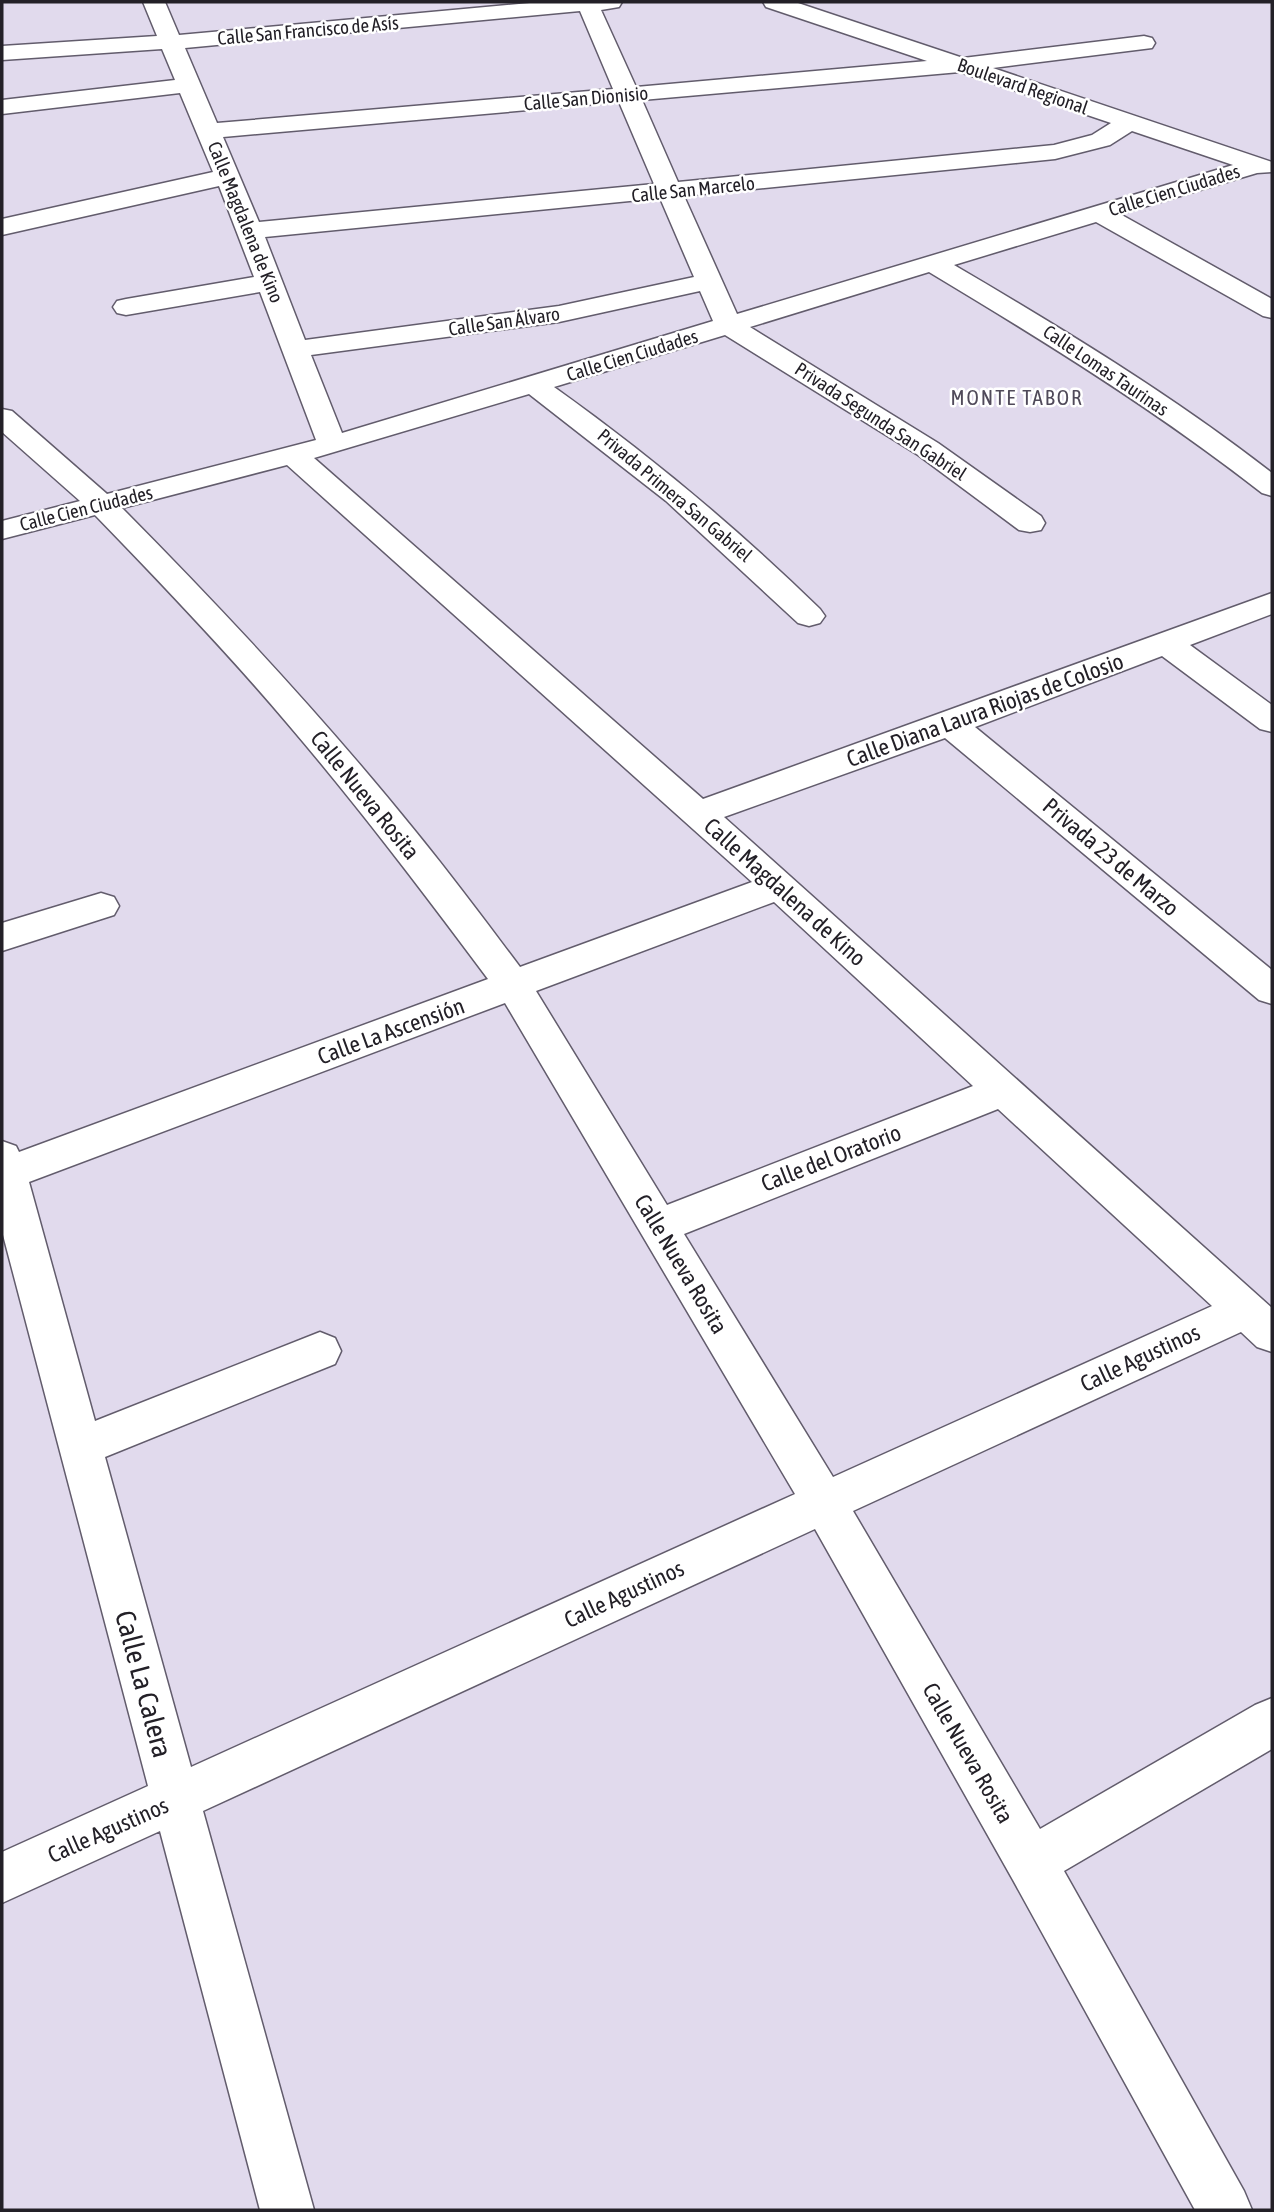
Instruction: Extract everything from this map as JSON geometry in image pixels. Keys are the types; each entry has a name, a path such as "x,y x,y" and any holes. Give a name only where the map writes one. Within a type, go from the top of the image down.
{"street":[{"name":"Calle Magdalena de Kino","path":"154,2 228,176 332,445"},
{"name":"Calle San Francisco de Asís","path":"2,53 172,42 613,2"},
{"name":"Boulevard Regional","path":"774,2 1265,167"},
{"path":"588,3 729,325"},
{"name":"Calle San Dionisio","path":"209,131 963,65 1144,43"},
{"path":"2,107 190,85"},
{"name":"Calle San Marcelo","path":"250,231 1055,152 1101,140 1129,122"},
{"name":"Calle Cien Ciudades","path":"2,530 332,445 1099,213 1265,167"},
{"path":"2,227 228,176"},
{"path":"1099,213 1272,310"},
{"name":"Calle Lomas Taurinas","path":"932,263 1040,326 1148,397 1272,487"},
{"name":"Calle San Álvaro","path":"296,349 559,314 711,281"},
{"path":"127,307 270,282"},
{"name":"Privada Segunda San Gabriel","path":"729,325 917,442 1030,523"},
{"name":"Privada Primera San Gabriel","path":"533,384 673,489 742,549 809,616"},
{"name":"Calle Nueva Rosita","path":"2,417 101,504 198,603 298,713 404,841 513,985 824,1503 1226,2210"},
{"name":"Calle Magdalena de Kino","path":"293,456 779,886 1259,1322"},
{"name":"Calle Diana Laura Riojas de Colosio","path":"698,814 950,724 1272,603"},
{"path":"1166,643 1272,721"},
{"name":"Privada 23 de Marzo","path":"950,724 1272,990"},
{"name":"Calle La Ascensión","path":"3,1169 779,886"},
{"path":"2,937 101,906"},
{"name":"Calle del Oratorio","path":"659,1226 1004,1090"},
{"name":"Calle La Calera","path":"3,1169 287,2210"},
{"name":"Calle Agustinos","path":"2,1878 824,1503 1259,1322"},
{"path":"80,1447 320,1351"},
{"path":"1031,1863 1272,1722"}],"district":[{"name":"MONTE TABOR","path":"1017,397"}]}
